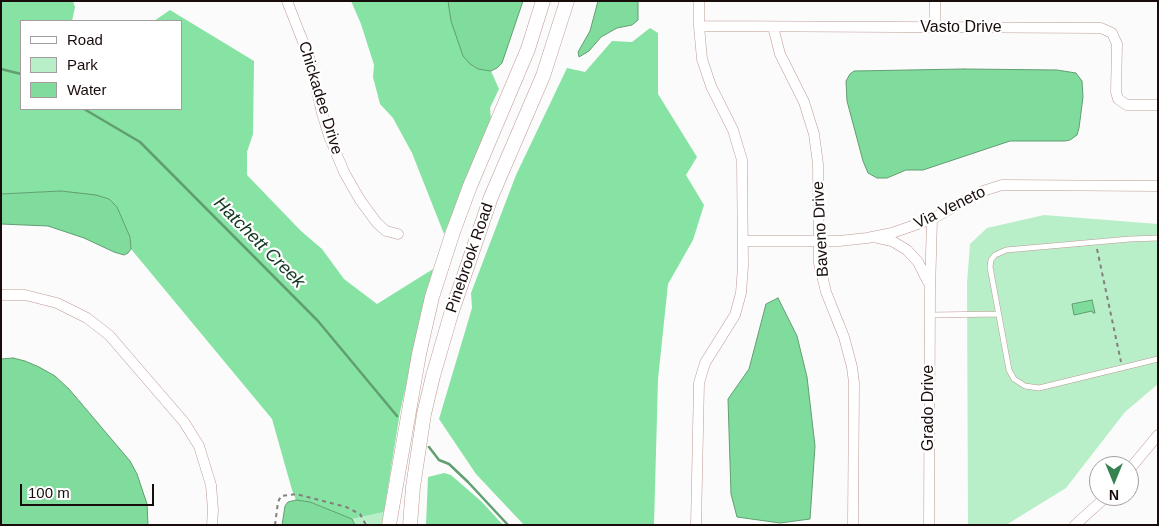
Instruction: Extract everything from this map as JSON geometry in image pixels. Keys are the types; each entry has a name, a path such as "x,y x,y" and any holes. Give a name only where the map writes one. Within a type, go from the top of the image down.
{"street":[{"name":"Chickadee Drive","path":"287,1 314,73 324,123 344,172 360,200 377,223 386,231 398,234"},
{"name":"Pinebrook Road","path":"389,525 418,354 432,297 467,195 528,48 543,1"},
{"name":"Pinebrook Road","path":"410,525 413,488 424,414 451,314 490,197 542,76 567,1"},
{"path":"696,525 699,383 705,363 730,324 738,304 743,282 744,241 742,160 734,130 706,73 702,59 699,1"},
{"path":"935,28 936,1"},
{"name":"Vasto Drive","path":"699,26 1101,28 1112,33 1117,44 1116,92 1118,99 1127,105 1158,105"},
{"name":"Baveno Drive","path":"773,27 780,54 804,102 814,134 818,164 819,263 826,292 849,352 853,375 853,525"},
{"name":"Via Veneto","path":"744,241 819,241 867,238 909,228 932,220 983,191 1002,185 1158,186"},
{"name":"Grado Drive","path":"929,525 932,220"},
{"name":"Grado Drive","path":"867,238 892,241 907,250 923,269 930,291"},
{"path":"1,294 25,295 57,303 87,318 109,335 184,422 199,446 211,485 212,525"},
{"path":"1139,458 1158,435"},
{"path":"1075,525 1096,506"}],"lane":[{"path":"1158,238 1006,250 995,255 990,270 1009,370 1014,379 1025,386 1040,388 1158,359"},
{"path":"930,315 999,314"}],"path":[{"path":"1096,242 1122,368"},
{"path":"275,525 278,502 281,496 296,494 346,507 360,514 366,525"}],"green space":[{"path":"1044,215 1158,224 1158,384 1125,412 1066,488 1006,525 968,525 967,283 970,244 987,228"},
{"path":"384,512 382,525 355,525 352,519"}],"shaded area":[{"path":"1,1 73,1 75,7 72,20 20,20 20,110 182,110 182,20 155,20 170,10 254,61 253,134 247,152 247,175 301,231 322,249 344,279 377,304 433,269 400,412 384,512 352,519 310,502 296,500 272,419 131,249 130,237 117,207 109,199 61,191 1,194"},
{"path":"351,1 448,1 451,21 470,64 478,69 491,71 499,89 490,108 491,120 444,234 412,153 393,118 380,104 373,77 374,65 361,24"},
{"path":"650,28 658,33 658,94 697,157 686,175 704,205 693,240 668,284 658,379 654,525 524,525 476,474 439,419 472,308 471,293 516,175 567,68 585,72 612,41 632,42"},
{"path":"444,473 451,475 482,502 503,525 426,525 428,477"}],"water":[{"path":"448,1 523,1 502,63 497,68 491,71 478,69 463,56 451,21"},
{"path":"598,1 638,1 638,20 632,25 617,28 601,37 589,51 579,57 578,52 590,31"},
{"path":"1057,70 1076,73 1082,81 1083,97 1077,135 1065,141 1010,141 923,170 906,170 887,178 877,178 868,173 847,101 846,81 850,74 854,71"},
{"path":"61,191 96,195 109,199 117,207 130,237 131,249 128,253 124,255 114,252 84,238 48,226 1,224 1,194"},
{"path":"778,298 797,336 807,377 815,446 810,519 780,523 737,517 731,494 728,399 749,369 766,304"},
{"path":"1092,300 1095,313 1092,311 1074,315 1072,304"},
{"path":"13,358 39,367 55,376 69,389 130,461 137,474 147,504 148,525 1,525 1,359"},
{"path":"296,500 310,502 352,519 355,525 282,525 285,506 288,502"}],"waterway":[{"name":"Hatchett Creek","path":"1,69 20,74"},
{"name":"Hatchett Creek","path":"86,110 140,142 318,321 397,416"},
{"name":"Hatchett Creek","path":"429,447 439,460 449,464 468,482 508,525"}]}
